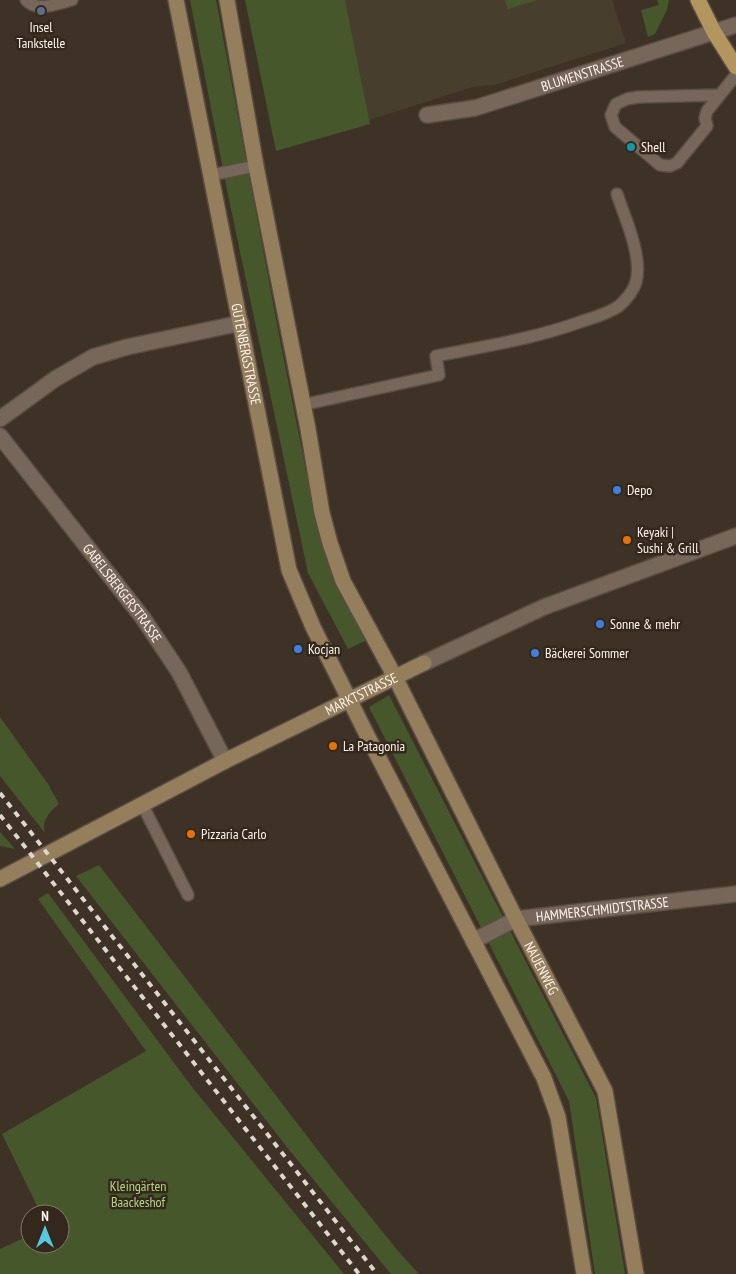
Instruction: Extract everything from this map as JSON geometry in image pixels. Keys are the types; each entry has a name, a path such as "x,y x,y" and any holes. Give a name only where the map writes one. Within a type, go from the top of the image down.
{"main road":[{"path":"698,0 714,32 736,67"}],"street":[{"name":"GUTENBERGSTRASSE","path":"176,0 242,322 289,570 313,627 350,698"},
{"path":"227,0 256,166 322,514 343,581 395,677"},
{"name":"BLUMENSTRASSE","path":"427,115 475,108 736,25"},
{"path":"0,419 55,380 93,357 127,347 242,322"},
{"name":"GABELSBERGERSTRASSE","path":"0,436 144,618 179,672 226,761"},
{"name":"MARKTSTRASSE","path":"0,879 350,698 544,607 736,536"},
{"name":"NAUENWEG","path":"395,677 516,919 605,1091 636,1274"},
{"path":"350,698 367,735 544,1078 558,1117 584,1274"},
{"name":"HAMMERSCHMIDTSTRASSE","path":"473,942 516,919 736,894"}],"lane":[{"path":"26,0 29,3 41,6 72,0"},
{"path":"718,95 638,97 627,99 616,104 612,115 615,127 660,164 670,166 677,163 707,126 705,118 707,111 736,75"},
{"path":"211,175 256,166"},
{"path":"302,405 439,375 436,356 556,331 617,307 631,295 636,280 636,260 631,237 617,194"},
{"path":"142,804 188,895"}],"shaded area":[{"path":"345,0 612,0 626,43 494,85 473,87 369,120"}],"green space":[{"path":"190,0 216,0 313,506 331,568 367,640 348,649 308,573 227,190"},
{"path":"245,0 345,0 370,124 276,151"},
{"path":"505,0 537,0 508,9"},
{"path":"657,0 669,0 667,10 655,34 648,37 641,10 659,5"},
{"path":"389,695 596,1098 625,1274 595,1274 569,1101 369,707"},
{"path":"0,717 48,784 59,804 45,820 45,833 0,776"},
{"path":"0,831 1,833 15,849 0,846"},
{"path":"99,865 333,1170 398,1251 419,1274 391,1274 290,1151 76,876"},
{"name":"Kleingärten Baackeshof","path":"48,893 192,1087 344,1274 0,1274 0,1249 20,1240 20,1254 70,1254 70,1204 36,1204 2,1134 146,1051 38,899"}],"railway":[{"path":"0,793 377,1274"},
{"path":"0,815 359,1274"}],"place":[{"name":"Insel Tankstelle","path":"41,11"},
{"name":"Shell","path":"631,147"},
{"name":"Depo","path":"617,490"},
{"name":"Keyaki | Sushi & Grill","path":"627,540"},
{"name":"Sonne & mehr","path":"600,624"},
{"name":"Kocjan","path":"298,649"},
{"name":"Bäckerei Sommer","path":"535,653"},
{"name":"La Patagonia","path":"333,746"},
{"name":"Pizzaria Carlo","path":"191,834"}]}
